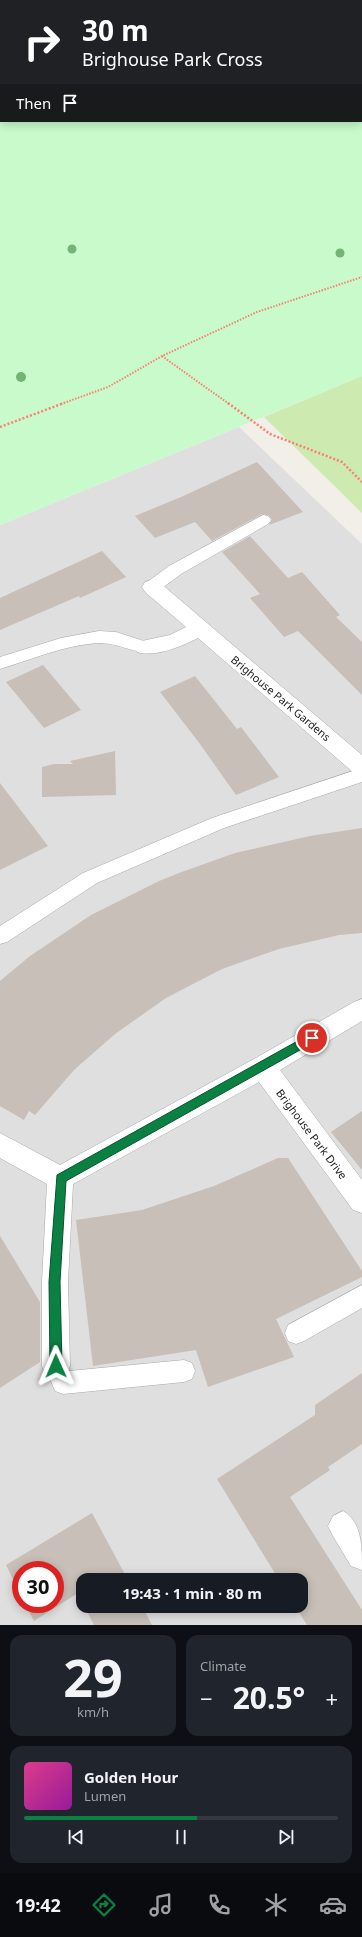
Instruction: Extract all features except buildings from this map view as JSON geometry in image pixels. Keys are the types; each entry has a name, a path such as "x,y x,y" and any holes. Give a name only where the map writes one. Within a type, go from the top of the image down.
{"street":[{"name":"Brighouse Park Gardens","path":"152,587 199,629 362,767"},
{"path":"144,647 175,641 199,629"},
{"path":"60,1178 262,1067 362,1009"},
{"name":"Brighouse Park Drive","path":"262,1067 362,1201"},
{"path":"0,1146 60,1178"},
{"path":"56,1366 55,1282 60,1178"},
{"path":"343,1526 362,1554"}],"lane":[{"path":"152,587 175,570 264,520"},
{"path":"0,663 50,646 100,637 126,641 144,647"},
{"path":"0,936 90,878 218,823 362,775"},
{"path":"296,1333 362,1296"},
{"path":"56,1366 62,1383 184,1371"}],"path":[{"path":"0,426 108,387 162,356 256,312 362,276"},
{"path":"162,356 270,434 342,462 362,482"}],"shaded area":[{"path":"239,427 362,544 362,1625 0,1625 0,525"}],"green space":[{"path":"0,122 362,122 362,376 0,525"},
{"path":"362,376 362,513 264,417"}],"route":[{"path":"56,1366 55,1282 60,1178 312,1038"}]}
